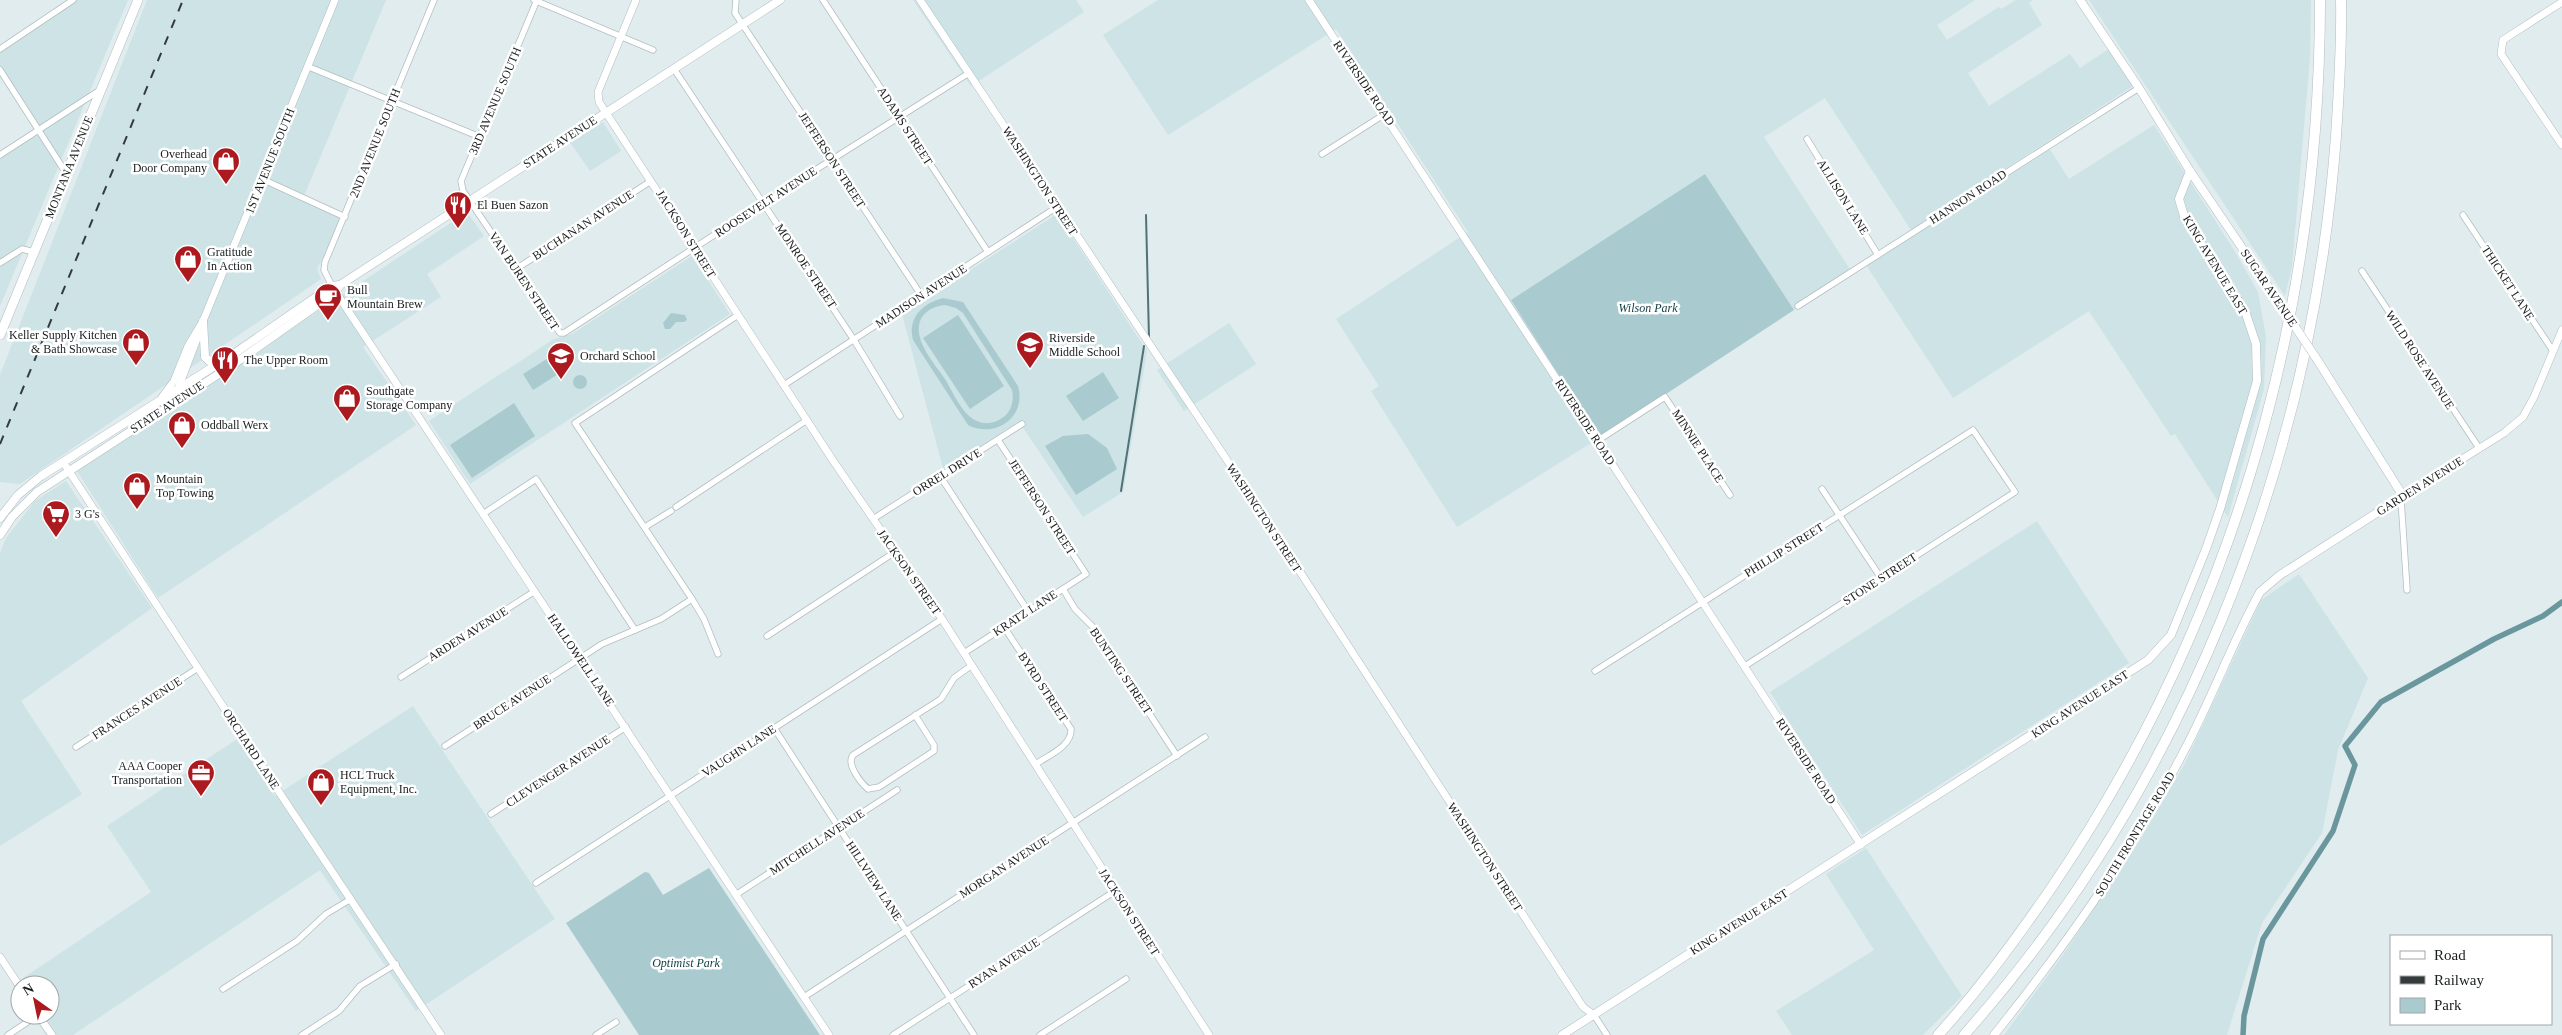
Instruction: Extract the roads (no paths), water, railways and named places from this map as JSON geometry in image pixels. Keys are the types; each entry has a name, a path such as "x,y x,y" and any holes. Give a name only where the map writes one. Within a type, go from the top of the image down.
{"highway":[{"path":"1938,1035 2024,928 2107,801 2155,712 2205,602 2231,535 2275,387 2294,299 2306,229 2317,99 2320,0"},
{"path":"1964,1035 2035,950 2085,877 2162,749 2225,610 2274,468 2296,391 2315,306 2334,165 2339,92 2341,0"}],"main road":[{"name":"MONTANA AVENUE","path":"0,335 138,0"},
{"name":"STATE AVENUE","path":"0,518 25,489 63,462 160,398 235,353 336,288 780,0"},
{"name":"SUGAR AVENUE","path":"2080,0 2139,88 2190,172 2318,361 2404,496"},
{"name":"KING AVENUE EAST","path":"1562,1035 2148,660 2171,635 2220,509 2257,382 2256,344 2245,311 2185,219 2179,199 2190,172"},
{"name":"STATE AVENUE","path":"0,535 12,517 29,499 232,365 336,288"},
{"path":"203,320 203,351 207,360 235,353"},
{"name":"GARDEN AVENUE","path":"2247,615 2260,592 2280,575 2404,496"},
{"name":"SOUTH FRONTAGE ROAD","path":"1994,1035 2089,910 2146,819 2185,748 2247,615"}],"street":[{"path":"0,49 73,0"},
{"name":"1ST AVENUE SOUTH","path":"116,440 171,400 179,387 203,320 335,0"},
{"name":"2ND AVENUE SOUTH","path":"336,288 324,270 325,262 434,0"},
{"path":"536,0 654,50"},
{"name":"3RD AVENUE SOUTH","path":"470,200 463,191 461,181 536,0"},
{"name":"JACKSON STREET","path":"636,0 597,94 605,112 807,420 942,619 1209,1035"},
{"name":"JEFFERSON STREET","path":"736,0 735,13 922,296"},
{"name":"ADAMS STREET","path":"823,0 988,252"},
{"name":"WASHINGTON STREET","path":"920,0 1239,478 1583,1007 1594,1014 1607,1035"},
{"name":"RIVERSIDE ROAD","path":"1309,0 1860,845"},
{"path":"2562,2 2503,40 2501,54 2562,145"},
{"path":"308,67 480,137"},
{"name":"MONROE STREET","path":"674,69 854,340 900,416"},
{"path":"0,70 66,173"},
{"name":"ROOSEVELT AVENUE","path":"564,333 763,202 969,73"},
{"path":"0,155 101,88"},
{"name":"HANNON ROAD","path":"1798,306 2139,88"},
{"path":"1322,154 1385,114"},
{"name":"ALLISON LANE","path":"1807,140 1878,255"},
{"path":"262,179 345,217"},
{"name":"BUCHANAN AVENUE","path":"516,269 651,181"},
{"name":"VAN BUREN STREET","path":"470,200 558,331 564,333"},
{"name":"MADISON AVENUE","path":"784,385 1057,207"},
{"name":"THICKET LANE","path":"2463,215 2552,351"},
{"path":"0,263 22,249 34,252"},
{"name":"WILD ROSE AVENUE","path":"2362,272 2479,448"},
{"name":"HALLOWELL LANE","path":"336,288 829,1035"},
{"path":"718,654 704,619 692,599 575,423 738,315"},
{"name":"1ST AVENUE SOUTH","path":"160,398 174,380 188,346 203,320"},
{"name":"GARDEN AVENUE","path":"2404,496 2504,433 2523,417 2534,398 2562,330"},
{"name":"MINNIE PLACE","path":"1597,441 1665,396 1730,495"},
{"path":"645,527 807,420"},
{"name":"ORREL DRIVE","path":"873,519 1022,424"},
{"name":"PHILLIP STREET","path":"1595,671 1973,430 2015,492"},
{"name":"JEFFERSON STREET","path":"998,440 1086,574"},
{"name":"ORCHARD LANE","path":"63,462 351,899 396,964 438,1034"},
{"path":"940,476 1028,612"},
{"path":"484,514 536,479 635,630"},
{"path":"1822,489 1881,578"},
{"name":"STONE STREET","path":"1745,666 2015,492"},
{"path":"2404,496 2401,499 2407,590"},
{"path":"767,636 896,552"},
{"name":"KRATZ LANE","path":"964,653 1086,574"},
{"name":"BUNTING STREET","path":"1063,589 1075,609 1093,627 1177,756"},
{"name":"ARDEN AVENUE","path":"401,677 535,591"},
{"name":"BRUCE AVENUE","path":"445,746 602,644 661,619 692,599"},
{"name":"VAUGHN LANE","path":"536,883 942,619"},
{"name":"BYRD STREET","path":"1004,627 1070,729 1071,736 1067,743 1036,764"},
{"path":"915,715 934,745 934,751 879,787 868,790 850,764 850,757 945,695 954,678 972,665"},
{"name":"FRANCES AVENUE","path":"76,747 198,668"},
{"name":"CLEVENGER AVENUE","path":"491,814 626,727"},
{"name":"HILLVIEW LANE","path":"774,728 974,1035"},
{"name":"MORGAN AVENUE","path":"804,997 1205,737"},
{"name":"MITCHELL AVENUE","path":"737,894 897,790"},
{"name":"RYAN AVENUE","path":"893,1035 1115,891"},
{"path":"223,989 297,941 326,914 351,899"},
{"path":"0,957 12,975"},
{"path":"302,1035 339,1011 360,986 396,964"},
{"path":"1040,1035 1126,979"},
{"path":"596,1035 616,1022"},
{"path":"8,1035 23,1025"}],"waterway":[{"path":"1146,215 1149,338"},
{"path":"1121,491 1144,346"},
{"path":"2243,1035 2244,1016 2263,939 2333,831 2355,765 2345,746 2381,702 2494,639 2543,616 2562,602"}],"railway":[{"path":"0,444 183,0"}],"place":[{"name":"Overhead Door Company","path":"226,185"},
{"name":"El Buen Sazon","path":"458,229"},
{"name":"Gratitude In Action","path":"188,283"},
{"name":"Bull Mountain Brew","path":"328,321"},
{"name":"Keller Supply Kitchen & Bath Showcase","path":"136,366"},
{"name":"Riverside Middle School","path":"1030,369"},
{"name":"Orchard School","path":"561,380"},
{"name":"The Upper Room","path":"225,384"},
{"name":"Southgate Storage Company","path":"347,422"},
{"name":"Oddball Werx","path":"182,449"},
{"name":"Mountain Top Towing","path":"137,510"},
{"name":"3 G's","path":"56,538"},
{"name":"AAA Cooper Transportation","path":"201,797"},
{"name":"HCL Truck Equipment, Inc.","path":"321,806"}],"park label":[{"name":"Wilson Park","path":"1648,308"},
{"name":"Optimist Park","path":"686,963"}]}
